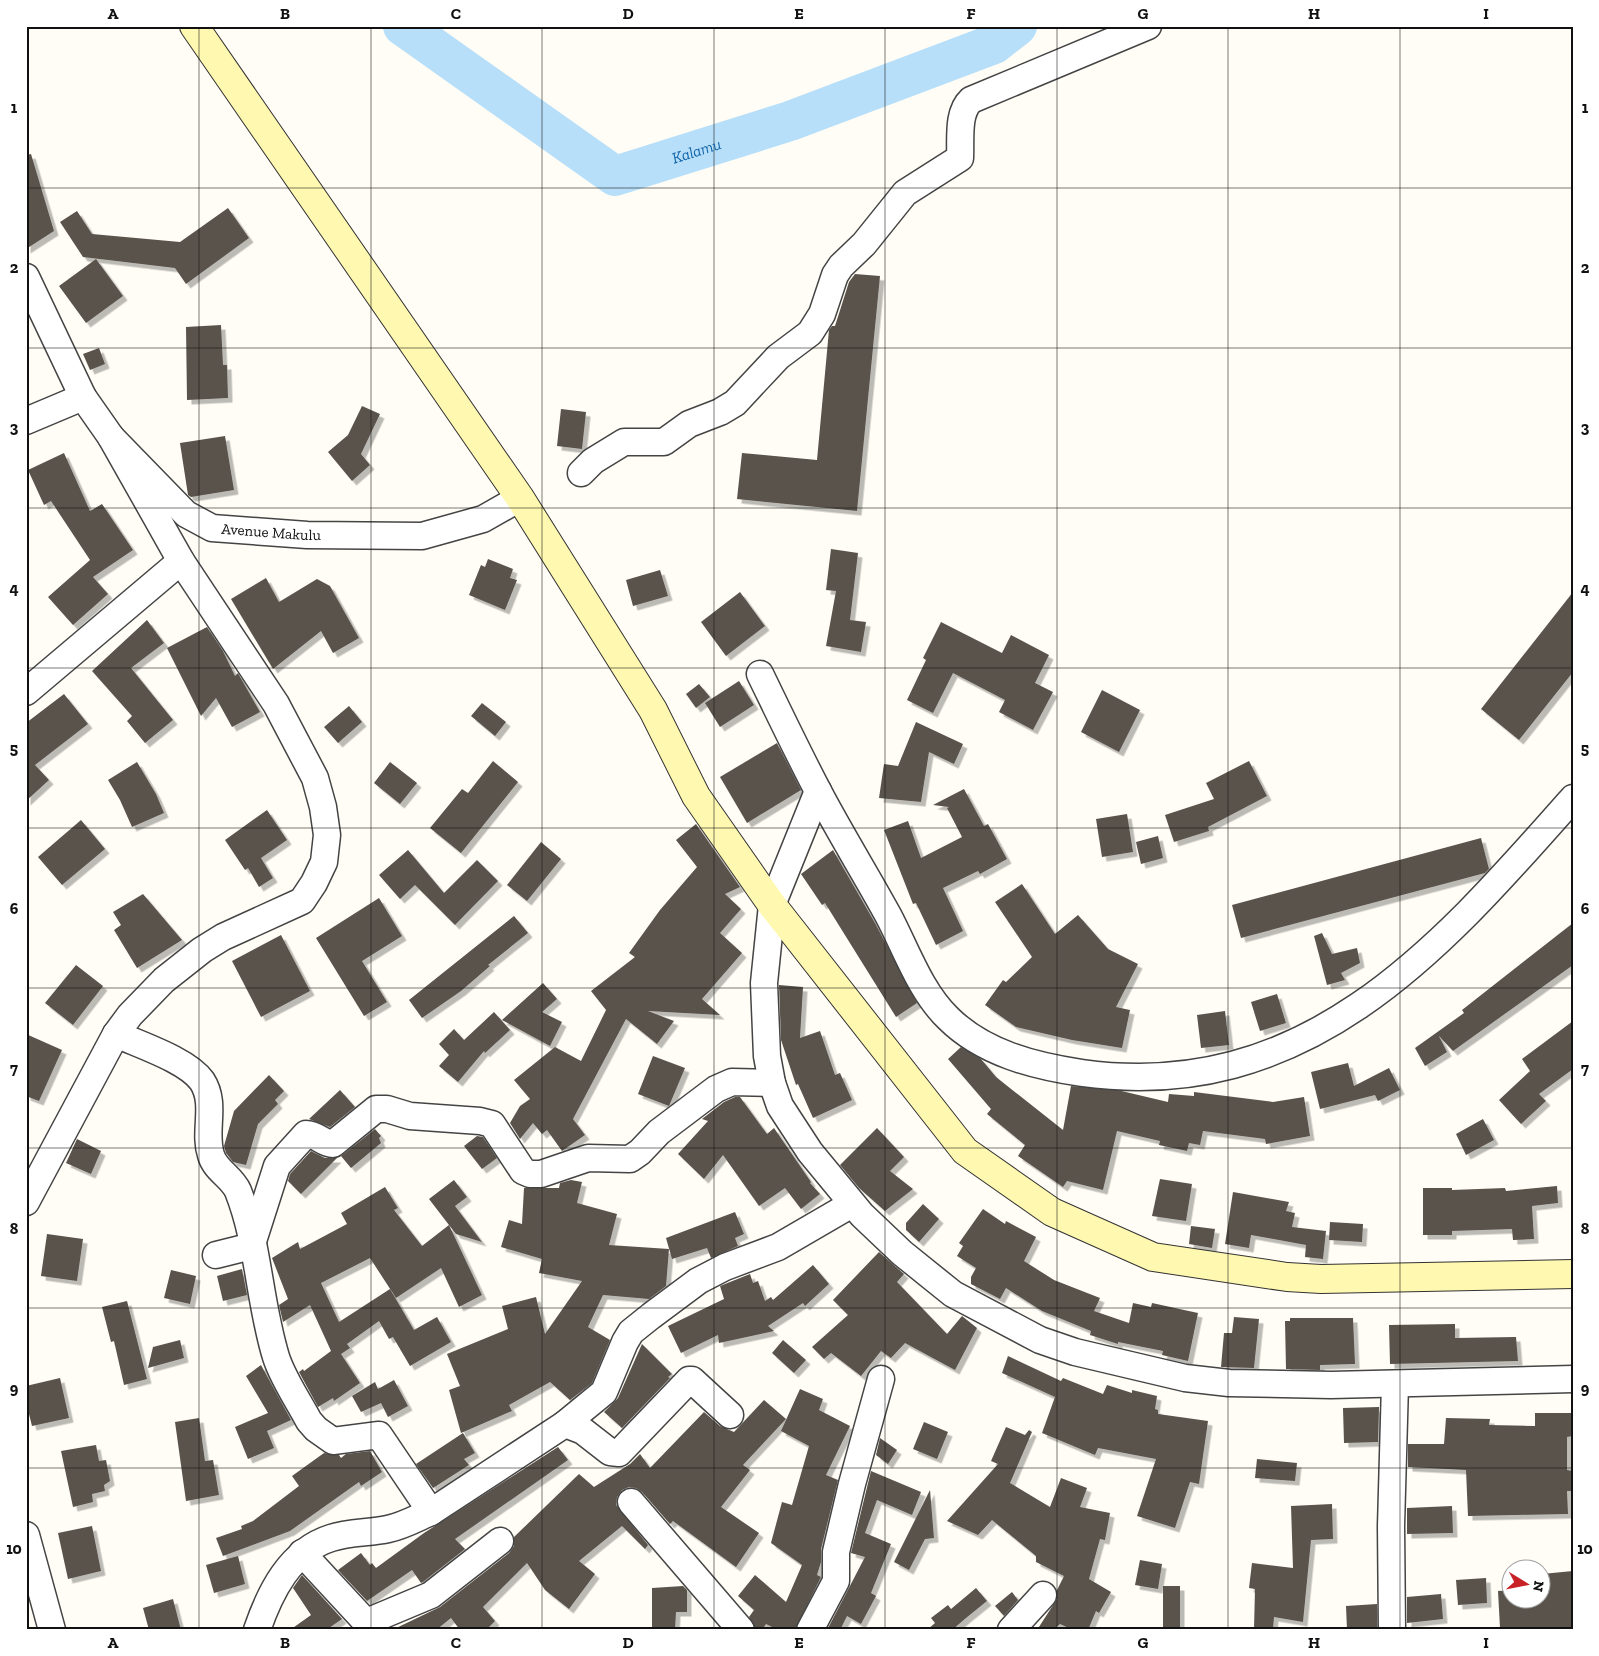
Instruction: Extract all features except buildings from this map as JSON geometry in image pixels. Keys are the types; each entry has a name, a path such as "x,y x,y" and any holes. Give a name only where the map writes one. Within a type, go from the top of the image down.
{"main road":[{"path":"194,26 520,498 653,710 696,796 772,905 965,1151 1052,1212 1153,1257 1313,1278 1573,1274"}],"street":[{"path":"581,473 599,457 624,442 664,442 689,424 720,412 747,392 778,357 810,333 822,314 835,275 841,266 864,244 905,193 960,158 964,106 971,100 1148,26"},
{"name":"Avenue Makulu","path":"26,277 83,397 111,437 186,514 212,528 307,535 422,536 483,519 520,498"},
{"path":"26,421 83,397"},
{"path":"26,1202 116,1034 130,1014 164,980 202,950 223,937 302,901 314,883 324,862 326,835 323,807 315,778 276,704 181,561 111,437"},
{"path":"26,692 181,561"},
{"path":"760,674 818,791 888,915 931,999 948,1019 977,1041 1012,1057 1051,1068 1101,1075 1127,1076 1192,1072 1242,1064 1289,1047 1336,1022 1382,989 1441,940 1502,879 1573,798"},
{"path":"818,791 772,905 764,983 767,1056 772,1083 780,1106 810,1152 852,1204 902,1253 953,1294 1040,1340 1185,1378 1229,1383 1395,1384 1573,1379"},
{"path":"116,1034 186,1068 202,1082 210,1100 209,1151 212,1160 237,1190 253,1240 262,1302 277,1360 309,1421 316,1430 333,1441 340,1442 379,1435 431,1512"},
{"path":"216,1255 244,1248 253,1240 270,1181 277,1166 306,1134 313,1134 327,1144 334,1144 376,1109 387,1109 410,1116 480,1121 492,1124 523,1171 530,1174 541,1174 588,1158 630,1159 640,1152 659,1132 716,1089 732,1082 772,1083"},
{"path":"257,1630 266,1603 280,1579 302,1553 320,1542 333,1537 389,1529 431,1512 565,1424 604,1392 631,1332 651,1316 705,1277 724,1267 778,1246 852,1204"},
{"path":"810,1630 836,1581 836,1552 852,1484 881,1379"},
{"path":"565,1424 583,1431 610,1452 619,1453 690,1380 730,1415"},
{"path":"1392,1630 1391,1526 1395,1384"},
{"path":"631,1502 741,1630"},
{"path":"26,1535 52,1630"},
{"path":"302,1553 364,1620 369,1621 431,1595 500,1541"},
{"path":"1011,1630 1043,1595"}],"waterway":[{"name":"Kalamu","path":"403,26 615,176 790,121 994,44 1017,26"}]}
